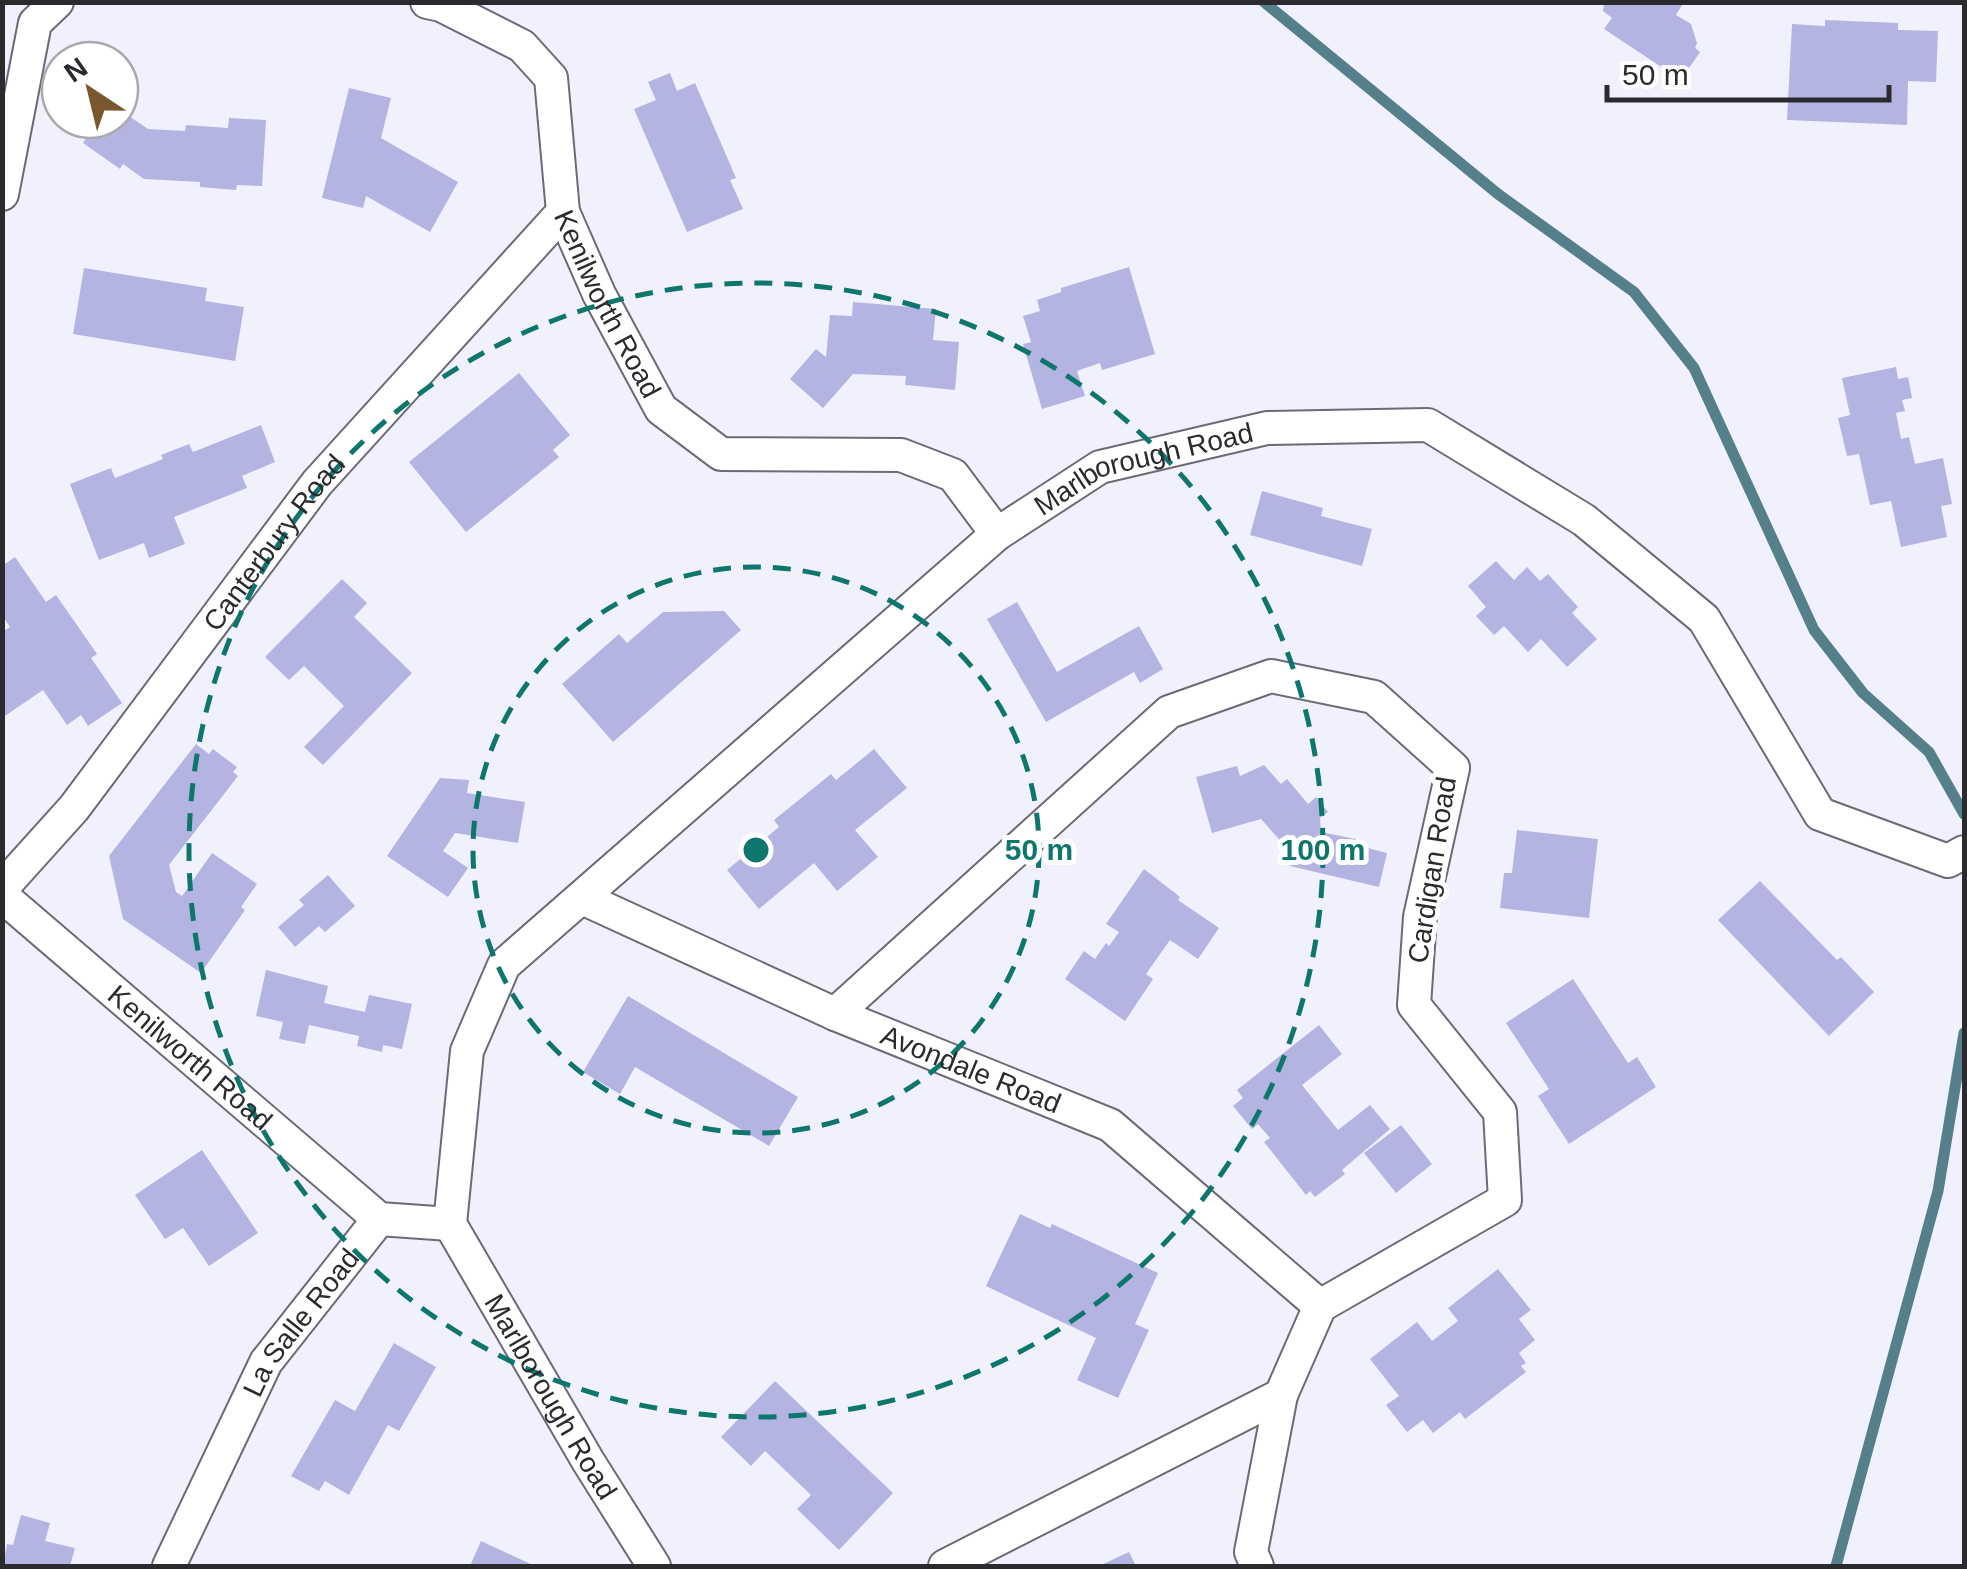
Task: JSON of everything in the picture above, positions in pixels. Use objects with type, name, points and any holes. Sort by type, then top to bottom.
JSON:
[{"type":"street","points":[[2,194],[35,23],[57,2]]},
{"type":"street","name":"Kenilworth Road","points":[[427,2],[522,46],[551,78],[563,212],[598,294],[660,409],[722,454],[901,455],[953,476],[997,534]]},
{"type":"street","name":"Canterbury Road","points":[[2,888],[74,808],[317,483],[563,212]]},
{"type":"street","name":"Marlborough Road","points":[[654,1566],[450,1224],[467,1052],[504,964],[997,534],[1100,467],[1268,428],[1428,426],[1584,520],[1704,619],[1820,814],[1948,861],[1964,852]]},
{"type":"street","name":"Cardigan Road","points":[[835,1014],[1169,712],[1272,676],[1374,698],[1452,768],[1420,917],[1414,1005],[1500,1112],[1505,1200],[1320,1306]]},
{"type":"street","name":"Kenilworth Road","points":[[2,896],[379,1220]]},
{"type":"street","name":"Avondale Road","points":[[582,898],[835,1014],[1110,1125],[1320,1306]]},
{"type":"street","points":[[379,1220],[450,1224]]},
{"type":"street","name":"La Salle Road","points":[[169,1566],[266,1362],[379,1220]]},
{"type":"street","points":[[1258,1566],[1251,1552],[1281,1396],[1320,1306]]},
{"type":"street","points":[[945,1566],[1281,1396]]},
{"type":"building","points":[[1604,2],[1682,5],[1676,15],[1691,24],[1695,48],[1700,52],[1681,80],[1604,29],[1612,18],[1603,11]]},
{"type":"building","points":[[1825,20],[1898,23],[1898,30],[1938,31],[1936,82],[1908,81],[1907,125],[1787,120],[1792,24],[1825,26]]},
{"type":"building","points":[[670,73],[677,91],[695,83],[736,178],[730,180],[743,209],[687,232],[634,109],[656,100],[648,82]]},
{"type":"building","points":[[349,88],[391,98],[381,138],[458,182],[430,232],[366,196],[363,208],[322,198]]},
{"type":"building","points":[[229,118],[266,120],[262,186],[237,185],[236,190],[200,187],[200,182],[144,179],[123,164],[120,169],[83,143],[140,140],[140,124],[148,129],[185,131],[186,125],[228,128]]},
{"type":"building","points":[[1129,267],[1155,354],[1102,370],[1100,363],[1077,371],[1085,396],[1042,409],[1023,344],[1031,342],[1023,316],[1040,311],[1037,300],[1061,292],[1061,288]]},
{"type":"building","points":[[84,268],[207,288],[205,301],[244,307],[235,361],[73,334]]},
{"type":"building","points":[[853,302],[936,309],[933,340],[959,342],[955,390],[905,385],[906,376],[853,374],[823,408],[790,379],[816,349],[826,357],[830,315],[852,316]]},
{"type":"building","points":[[1896,367],[1898,379],[1908,377],[1912,398],[1902,400],[1905,411],[1896,413],[1901,439],[1909,437],[1915,464],[1943,458],[1952,504],[1941,506],[1947,537],[1901,547],[1891,501],[1870,505],[1859,454],[1847,456],[1838,418],[1850,415],[1842,378]]},
{"type":"building","points":[[519,373],[570,435],[553,450],[559,457],[466,532],[409,462]]},
{"type":"building","points":[[261,425],[275,462],[242,476],[247,488],[174,517],[185,544],[149,558],[144,543],[99,560],[70,484],[111,468],[115,478],[189,444],[193,452]]},
{"type":"building","points":[[1262,491],[1323,508],[1321,516],[1372,529],[1362,566],[1250,535]]},
{"type":"building","points":[[15,557],[46,602],[56,595],[97,654],[91,658],[122,703],[88,726],[81,715],[67,725],[43,690],[2,718],[2,632],[10,627],[2,615],[2,566]]},
{"type":"building","points":[[1496,561],[1514,580],[1527,567],[1540,581],[1548,574],[1578,607],[1572,613],[1597,639],[1567,667],[1541,639],[1528,652],[1504,626],[1494,635],[1476,616],[1486,607],[1468,586]]},
{"type":"building","points":[[342,579],[367,603],[354,617],[412,673],[323,765],[304,747],[344,706],[304,666],[289,680],[265,657]]},
{"type":"building","points":[[1017,602],[1057,672],[1139,626],[1163,669],[1140,683],[1134,672],[1046,722],[987,619]]},
{"type":"building","points":[[724,611],[741,630],[613,742],[562,684],[619,634],[627,643],[663,612]]},
{"type":"building","points":[[196,744],[209,754],[213,749],[237,767],[233,772],[238,776],[169,865],[176,892],[182,896],[212,853],[257,884],[241,907],[245,910],[201,973],[123,919],[109,856]]},
{"type":"building","points":[[874,749],[907,788],[855,830],[878,857],[837,891],[814,863],[759,909],[727,870],[779,827],[774,820],[831,774],[836,780]]},
{"type":"building","points":[[1264,765],[1281,784],[1287,779],[1308,804],[1316,797],[1328,812],[1320,818],[1321,832],[1365,841],[1364,847],[1387,853],[1379,887],[1290,866],[1293,855],[1261,819],[1212,833],[1196,777],[1237,766],[1240,776]]},
{"type":"building","points":[[440,778],[469,780],[467,793],[525,802],[518,843],[455,833],[443,851],[468,868],[448,897],[387,856]]},
{"type":"building","points":[[1517,830],[1598,839],[1589,918],[1500,908],[1504,873],[1512,873]]},
{"type":"building","points":[[1144,869],[1180,897],[1178,900],[1219,928],[1198,959],[1170,940],[1146,974],[1153,979],[1125,1021],[1065,979],[1084,951],[1095,959],[1106,943],[1109,946],[1119,932],[1106,924]]},
{"type":"building","points":[[328,875],[355,906],[325,932],[319,926],[295,947],[278,927],[304,905],[299,900]]},
{"type":"building","points":[[1760,881],[1874,992],[1829,1036],[1718,920]]},
{"type":"building","points":[[266,970],[328,986],[324,1003],[365,1012],[369,995],[412,1004],[402,1049],[383,1045],[382,1052],[357,1046],[359,1036],[309,1025],[305,1044],[279,1039],[283,1022],[256,1016]]},
{"type":"building","points":[[1573,979],[1628,1063],[1637,1057],[1656,1087],[1569,1144],[1538,1096],[1549,1089],[1506,1023]]},
{"type":"building","points":[[628,996],[798,1097],[769,1146],[635,1067],[620,1094],[583,1072]]},
{"type":"building","points":[[1319,1025],[1342,1054],[1302,1085],[1338,1130],[1370,1105],[1390,1129],[1342,1170],[1345,1174],[1315,1197],[1310,1191],[1306,1195],[1264,1142],[1270,1138],[1258,1124],[1252,1129],[1233,1106],[1243,1098],[1237,1090]]},
{"type":"building","points":[[1401,1125],[1432,1164],[1396,1193],[1364,1153]]},
{"type":"building","points":[[202,1150],[258,1233],[209,1266],[183,1228],[165,1239],[135,1195]]},
{"type":"building","points":[[1020,1214],[1050,1228],[1052,1224],[1158,1273],[1135,1324],[1149,1330],[1118,1398],[1077,1380],[1096,1338],[986,1286]]},
{"type":"building","points":[[1498,1269],[1531,1310],[1519,1319],[1535,1340],[1519,1353],[1526,1363],[1521,1366],[1526,1372],[1465,1419],[1460,1412],[1433,1433],[1423,1420],[1407,1432],[1386,1405],[1399,1396],[1370,1359],[1417,1322],[1432,1341],[1458,1321],[1448,1308]]},
{"type":"building","points":[[394,1343],[436,1367],[399,1431],[388,1425],[349,1495],[325,1481],[319,1491],[291,1476],[335,1400],[355,1411]]},
{"type":"building","points":[[775,1381],[893,1493],[839,1550],[797,1509],[811,1495],[765,1451],[751,1466],[721,1437]]},
{"type":"building","points":[[21,1515],[50,1523],[45,1541],[75,1548],[70,1566],[3,1566],[7,1544],[13,1545]]},
{"type":"building","points":[[481,1541],[535,1566],[470,1566]]},
{"type":"building","points":[[1129,1552],[1136,1566],[1099,1566]]},
{"type":"waterway","points":[[1264,2],[1498,194],[1634,292],[1694,368],[1814,630],[1863,693],[1929,752],[1964,814]]},
{"type":"waterway","points":[[1836,1566],[1938,1191],[1964,1033]]}]
